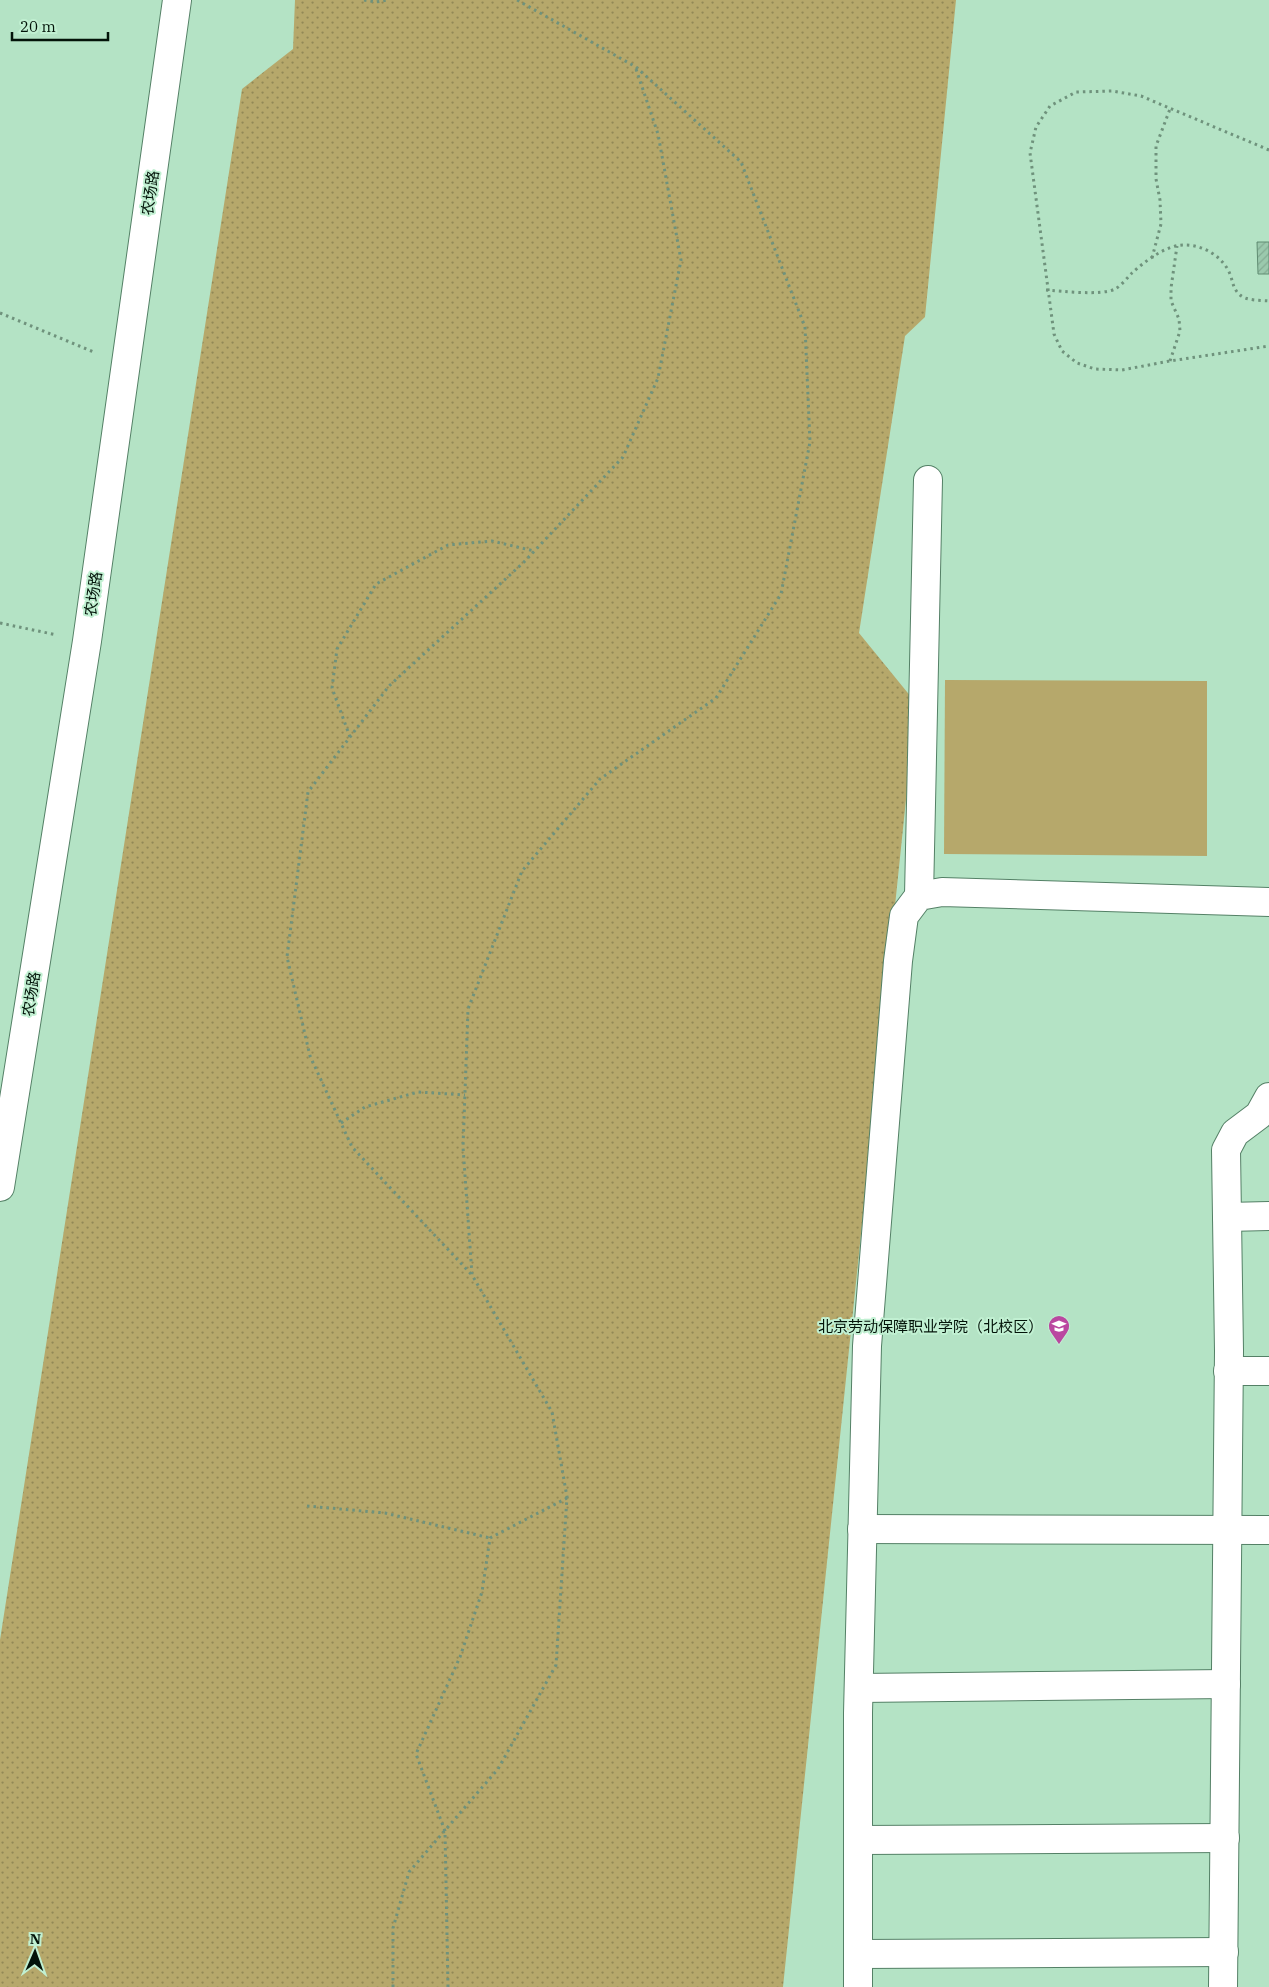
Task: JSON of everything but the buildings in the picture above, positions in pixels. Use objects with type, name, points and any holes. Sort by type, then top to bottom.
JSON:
[{"type":"street","name":"农场路","points":[[0,1187],[87,641],[178,0]]},
{"type":"street","points":[[858,1987],[859,1688],[867,1346],[898,961],[904,916],[919,896],[928,480]]},
{"type":"street","points":[[919,896],[942,892],[1269,902]]},
{"type":"street","points":[[1223,1987],[1228,1371],[1226,1150],[1235,1133],[1259,1115],[1269,1097]]},
{"type":"street","points":[[1227,1217],[1269,1216]]},
{"type":"street","points":[[1228,1371],[1269,1371]]},
{"type":"street","points":[[862,1529],[1269,1530]]},
{"type":"street","points":[[859,1688],[1226,1684]]},
{"type":"street","points":[[858,1840],[1225,1838]]},
{"type":"street","points":[[858,1954],[1224,1952]]},
{"type":"path","points":[[364,0],[376,2],[387,0]]},
{"type":"path","points":[[472,1275],[463,1147],[468,1009],[522,871],[600,779],[716,698],[781,594],[810,442],[805,327],[741,162],[636,67],[517,0]]},
{"type":"path","points":[[393,1987],[393,1928],[409,1872],[498,1768],[556,1665],[567,1497],[552,1412],[472,1275],[352,1147],[310,1056],[287,957],[308,792],[389,686],[534,551],[623,457],[658,378],[681,260],[658,134],[636,67]]},
{"type":"path","points":[[1269,150],[1140,96],[1112,91],[1076,92],[1050,106],[1036,127],[1030,153],[1046,290],[1054,334],[1062,351],[1077,364],[1095,369],[1122,370],[1269,346]]},
{"type":"path","points":[[1152,259],[1161,224],[1160,200],[1156,179],[1156,146],[1170,109]]},
{"type":"path","points":[[1046,290],[1086,293],[1114,289],[1140,266],[1183,244],[1198,246],[1219,257],[1229,273],[1234,288],[1241,296],[1255,300],[1269,300]]},
{"type":"path","points":[[1170,361],[1180,331],[1171,288],[1177,246]]},
{"type":"path","points":[[0,313],[125,366]]},
{"type":"path","points":[[350,738],[332,688],[337,649],[376,584],[448,545],[492,541],[534,551]]},
{"type":"path","points":[[0,623],[87,641]]},
{"type":"path","points":[[341,1123],[365,1107],[418,1092],[465,1095]]},
{"type":"path","points":[[307,1506],[385,1513],[490,1538],[567,1497]]},
{"type":"path","points":[[448,1987],[445,1831],[416,1754],[460,1656],[482,1592],[490,1538]]},
{"type":"shaded area","points":[[295,0],[956,0],[925,317],[905,336],[859,633],[916,703],[783,1987],[0,1987],[0,1640],[242,89],[293,49]]},
{"type":"shaded area","points":[[945,680],[1207,681],[1207,856],[944,854]]},
{"type":"place","name":"北京劳动保障职业学院（北校区）","points":[[1059,1345]]}]
